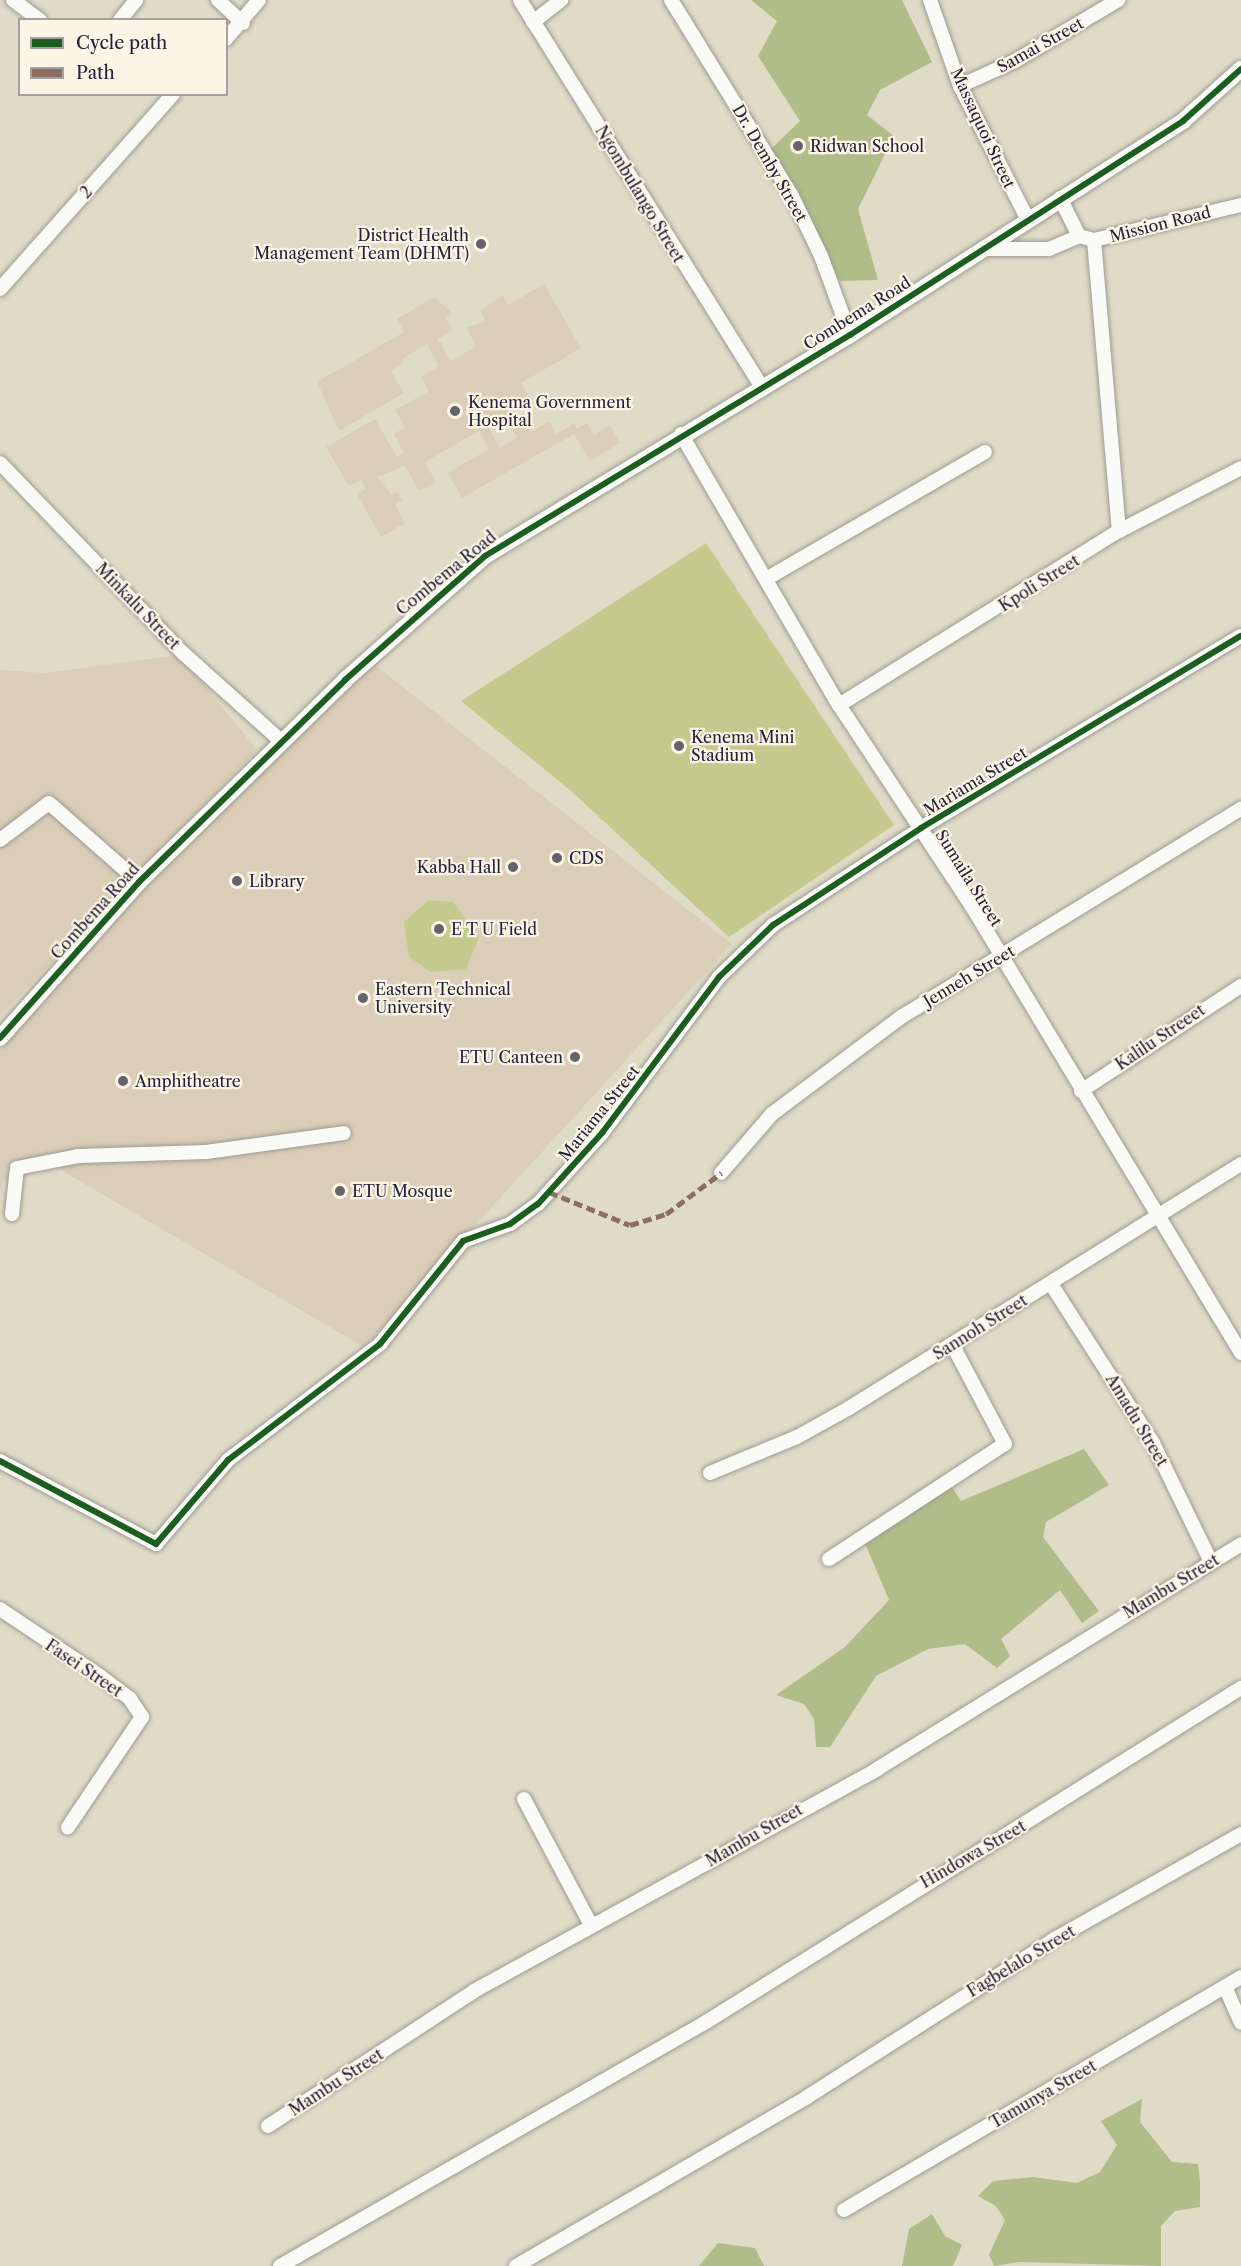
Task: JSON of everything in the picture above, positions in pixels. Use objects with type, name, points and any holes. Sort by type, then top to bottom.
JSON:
[{"type":"street","points":[[13,0],[37,18]]},
{"type":"street","points":[[122,18],[136,0]]},
{"type":"street","points":[[218,0],[243,23]]},
{"type":"street","points":[[228,37],[243,23],[259,0]]},
{"type":"street","name":"Ngombulango Street","points":[[520,0],[762,387]]},
{"type":"street","points":[[533,22],[561,0]]},
{"type":"street","name":"Dr. Demby Street","points":[[670,0],[792,196],[821,256],[850,335]]},
{"type":"street","name":"Massaquoi Street","points":[[930,0],[960,86],[1028,220]]},
{"type":"street","name":"Samai Street","points":[[960,86],[1015,61],[1118,0]]},
{"type":"street","points":[[984,249],[1049,249],[1079,236],[1060,198],[1183,121],[1241,69]]},
{"type":"street","name":"2","points":[[0,289],[171,96]]},
{"type":"street","name":"Combema Road","points":[[0,1038],[139,882],[282,742],[485,556],[681,434],[850,335],[1060,198]]},
{"type":"street","name":"Mission Road","points":[[1079,236],[1094,240],[1241,205]]},
{"type":"street","points":[[1094,240],[1119,531]]},
{"type":"street","name":"Sumaila Street","points":[[681,434],[839,705],[1002,956],[1081,1091],[1239,1347]]},
{"type":"street","points":[[766,579],[985,452]]},
{"type":"street","name":"Minkalu Street","points":[[0,463],[183,654],[282,742]]},
{"type":"street","name":"Kpoli Street","points":[[839,705],[1119,531],[1241,468]]},
{"type":"street","name":"Mariama Street","points":[[0,1461],[156,1544],[228,1460],[339,1380],[380,1344],[463,1241],[510,1224],[564,1178],[746,948],[806,901],[921,828],[1241,636]]},
{"type":"street","points":[[0,840],[48,803],[139,882]]},
{"type":"street","name":"Jenneh Street","points":[[721,1173],[772,1114],[826,1071],[1002,956],[1241,809]]},
{"type":"street","name":"Kalilu Streeet","points":[[1081,1091],[1241,986]]},
{"type":"street","points":[[12,1214],[17,1168],[78,1156],[206,1152],[344,1133]]},
{"type":"street","name":"Sannoh Street","points":[[711,1473],[797,1437],[1051,1284],[1241,1164]]},
{"type":"street","name":"Amadu Street","points":[[1051,1284],[1153,1443],[1211,1562]]},
{"type":"street","points":[[829,1559],[1005,1444],[952,1344]]},
{"type":"street","name":"Mambu Street","points":[[268,2126],[474,1991],[877,1769],[1241,1544]]},
{"type":"street","name":"Fasei Street","points":[[0,1609],[115,1687],[142,1717],[68,1827]]},
{"type":"street","name":"Hindowa Street","points":[[280,2266],[706,2022],[1241,1688]]},
{"type":"street","points":[[524,1799],[591,1925]]},
{"type":"street","name":"Fagbelalo Street","points":[[521,2265],[807,2097],[1002,1970],[1241,1834]]},
{"type":"street","name":"Tamunya Street","points":[[844,2210],[1241,1977]]},
{"type":"street","points":[[1225,1987],[1241,2023]]},
{"type":"shaded area","name":"Kenema Government Hospital","points":[[544,284],[581,348],[521,383],[529,398],[509,403],[514,412],[488,427],[500,448],[517,438],[510,425],[523,418],[531,432],[549,421],[556,434],[574,424],[577,429],[587,423],[594,435],[610,425],[620,443],[590,461],[574,434],[462,498],[448,473],[489,449],[479,431],[425,462],[436,482],[419,491],[405,466],[377,477],[392,495],[398,492],[402,500],[395,505],[405,523],[381,537],[357,494],[366,489],[361,480],[349,486],[326,447],[375,419],[397,457],[404,453],[394,434],[405,427],[395,410],[429,391],[421,377],[439,366],[427,344],[402,359],[404,363],[391,371],[404,393],[339,431],[317,382],[404,332],[397,319],[434,297],[453,314],[446,319],[453,330],[438,339],[451,361],[476,346],[466,327],[486,322],[480,310],[503,296],[508,305]]},
{"type":"shaded area","points":[[180,655],[257,750],[0,1016],[0,670],[45,673]]},
{"type":"shaded area","name":"Eastern Technical University","points":[[366,658],[732,944],[364,1347],[54,1166],[3,1180],[0,1194],[0,1051],[127,892]]},
{"type":"green space","points":[[751,0],[902,0],[932,62],[880,90],[867,115],[894,136],[858,209],[878,280],[840,281],[770,150],[800,121],[758,56],[777,21]]},
{"type":"green space","name":"Kenema Mini Stadium","points":[[706,543],[894,825],[729,937],[571,791],[461,701]]},
{"type":"green space","name":"E T U Field","points":[[429,900],[453,902],[479,937],[466,969],[431,972],[409,957],[404,922]]},
{"type":"green space","points":[[1084,1449],[1109,1485],[1046,1522],[1043,1537],[1099,1611],[1082,1623],[1060,1590],[1001,1639],[1010,1656],[997,1668],[965,1644],[928,1649],[876,1676],[830,1747],[816,1747],[814,1719],[804,1704],[776,1695],[845,1647],[889,1600],[865,1543],[951,1486],[961,1501]]},
{"type":"green space","points":[[1142,2099],[1140,2122],[1172,2162],[1198,2164],[1200,2181],[1200,2207],[1175,2211],[1161,2226],[1161,2266],[1020,2262],[994,2266],[989,2255],[1005,2220],[996,2206],[978,2196],[993,2181],[1033,2177],[1077,2183],[1100,2172],[1117,2145],[1101,2121]]},
{"type":"green space","points":[[932,2214],[945,2236],[962,2245],[953,2266],[902,2266],[909,2229]]},
{"type":"green space","points":[[718,2243],[755,2248],[764,2266],[699,2266]]},
{"type":"marked path","points":[[549,1192],[630,1225],[666,1214],[721,1173]]},
{"type":"cycle path","points":[[0,1038],[139,882],[345,680],[485,556],[850,335],[1183,121],[1241,69]]},
{"type":"cycle path","points":[[0,1461],[156,1544],[228,1460],[380,1344],[463,1241],[510,1224],[538,1204],[602,1133],[719,977],[773,925],[921,828],[1241,636]]},
{"type":"place","name":"Ridwan School","points":[[798,146]]},
{"type":"place","name":"District Health Management Team (DHMT)","points":[[481,244]]},
{"type":"place","name":"Kenema Government Hospital","points":[[455,411]]},
{"type":"place","name":"Kenema Mini Stadium","points":[[679,746]]},
{"type":"place","name":"CDS","points":[[557,858]]},
{"type":"place","name":"Kabba Hall","points":[[513,867]]},
{"type":"place","name":"Library","points":[[237,881]]},
{"type":"place","name":"E T U Field","points":[[439,929]]},
{"type":"place","name":"Eastern Technical University","points":[[363,998]]},
{"type":"place","name":"ETU Canteen","points":[[575,1057]]},
{"type":"place","name":"Amphitheatre","points":[[123,1081]]},
{"type":"place","name":"ETU Mosque","points":[[340,1191]]}]
